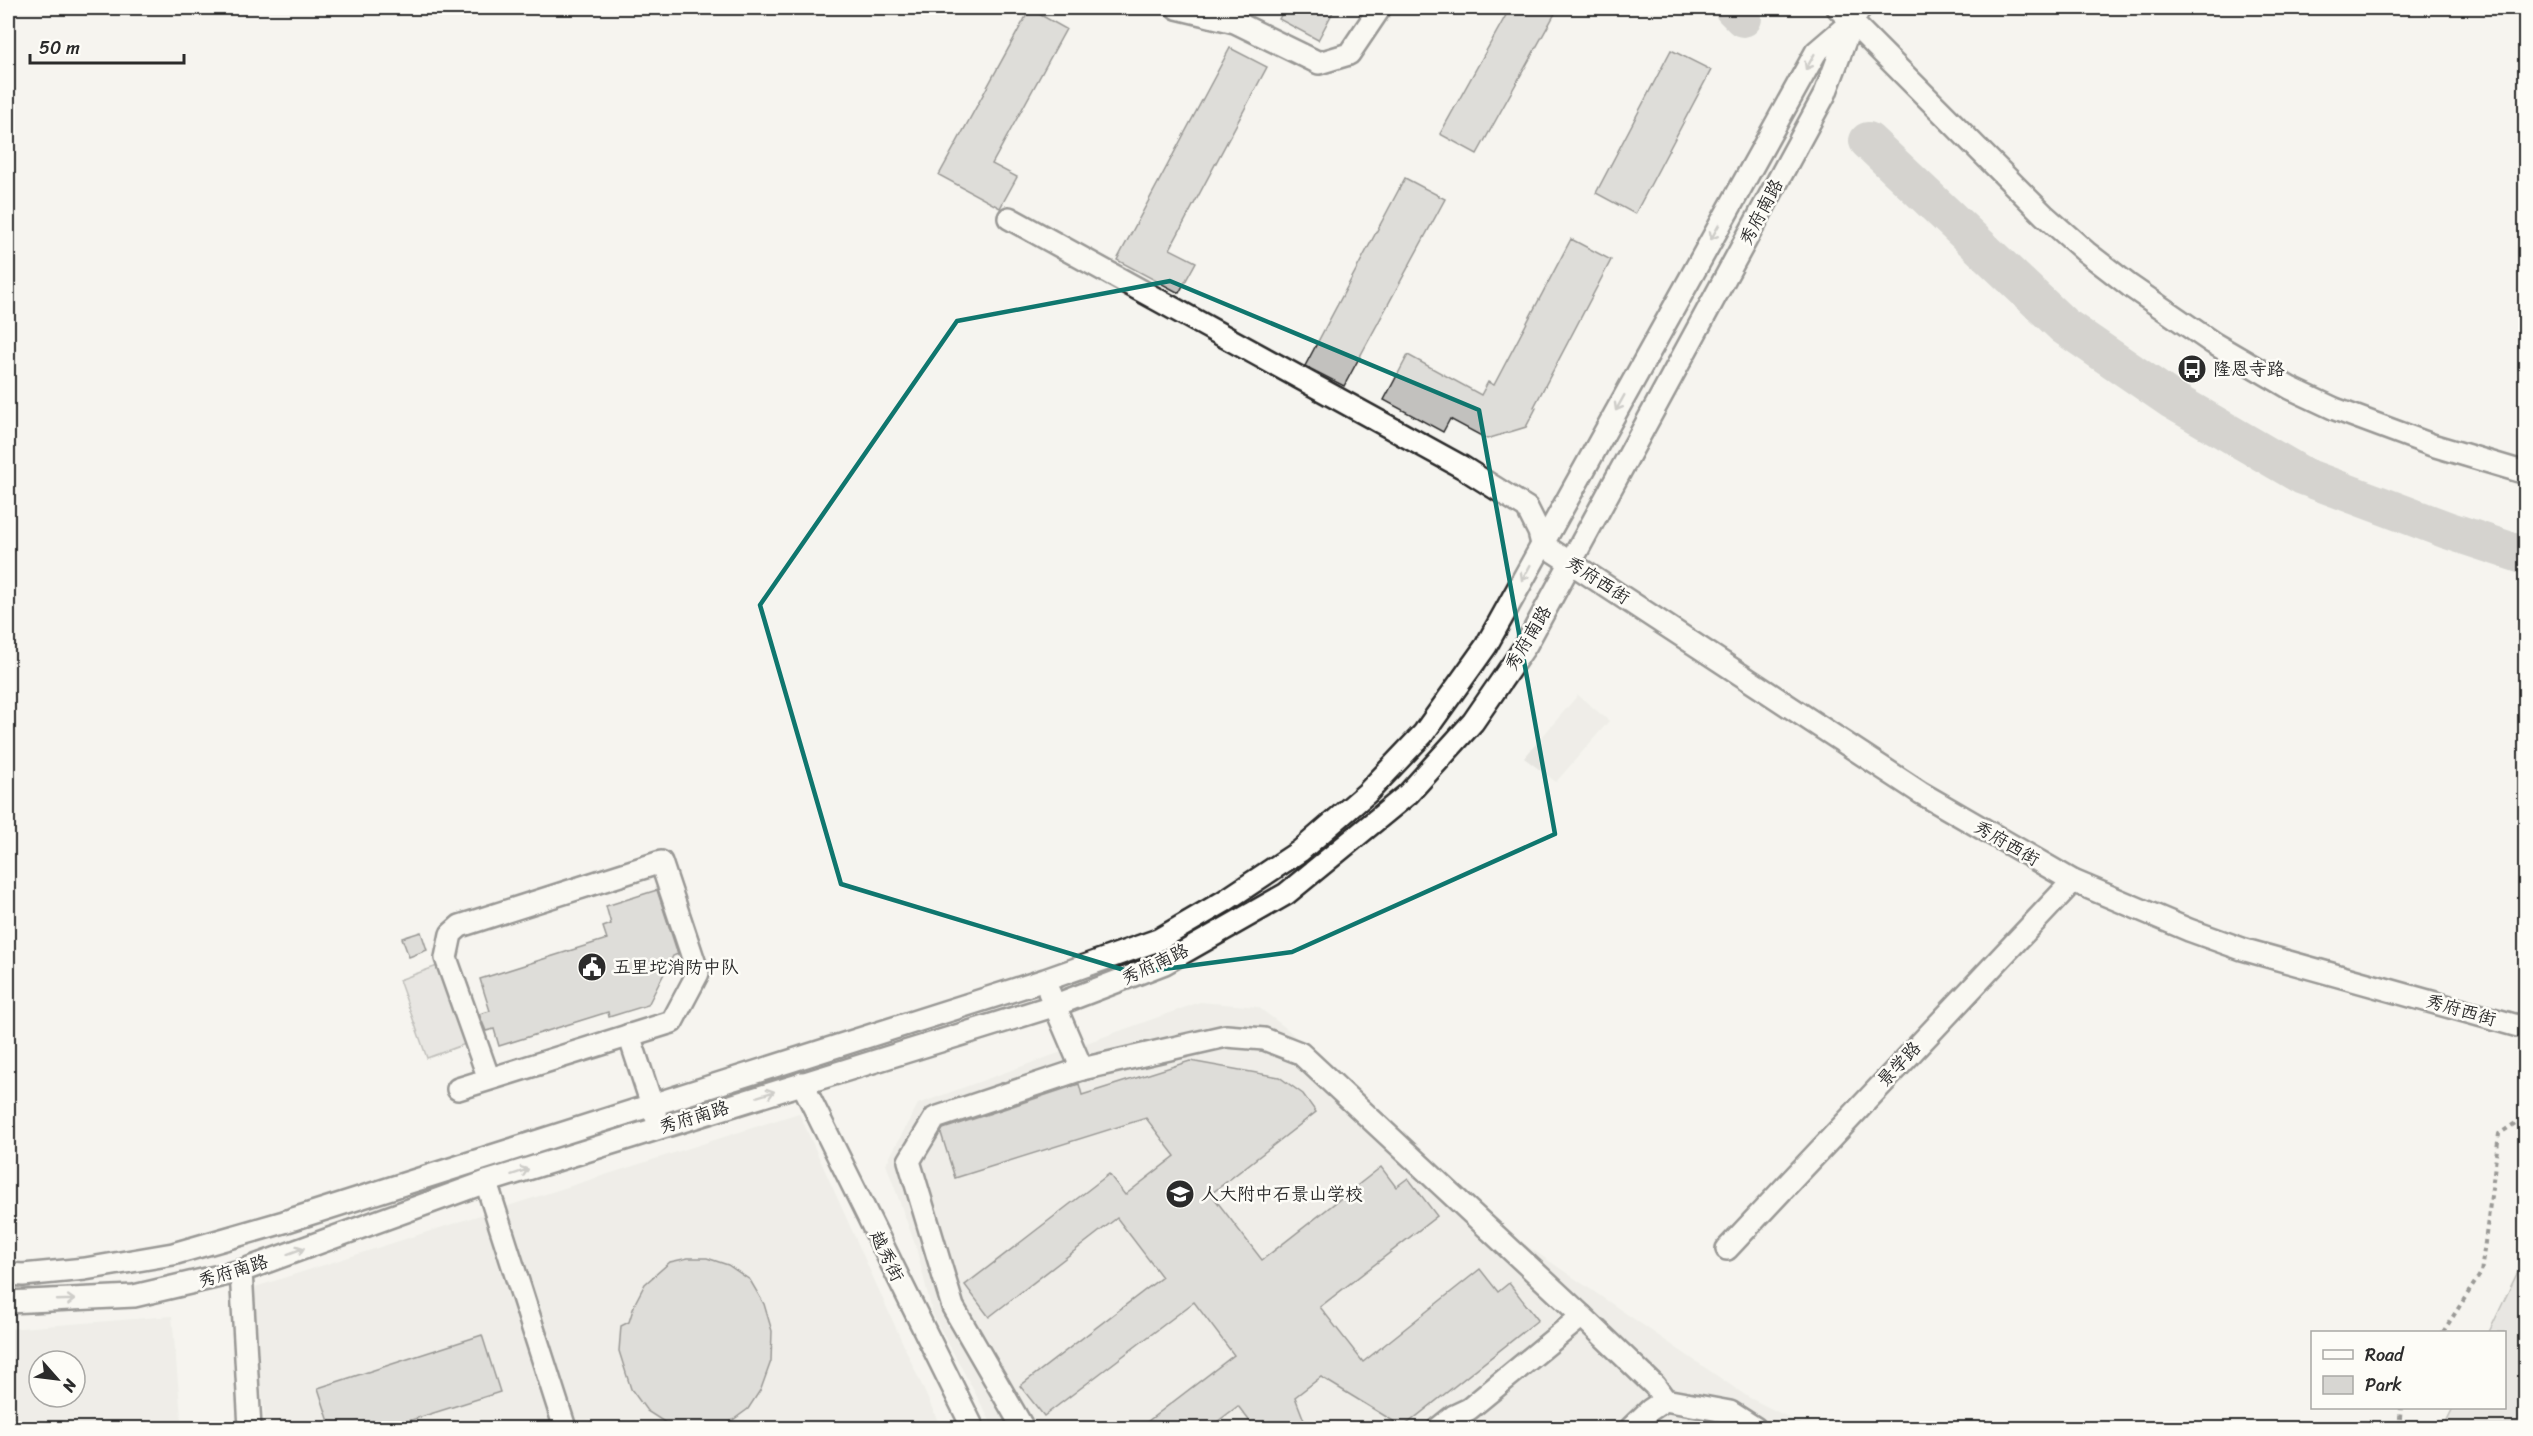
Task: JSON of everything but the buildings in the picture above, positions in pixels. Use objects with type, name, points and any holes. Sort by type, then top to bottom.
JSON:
[{"type":"street","points":[[1177,8],[1234,22],[1319,63],[1349,54],[1380,8]]},
{"type":"street","points":[[1850,12],[2044,215],[2086,252],[2213,343],[2282,384],[2335,409],[2432,445],[2526,473]]},
{"type":"street","name":"秀府南路","points":[[8,1274],[23,1275],[85,1269],[173,1254],[284,1222],[1045,980],[1158,940],[1223,902],[1300,851],[1366,793],[1423,734],[1486,646],[1816,52],[1850,12]]},
{"type":"street","name":"秀府南路","points":[[8,1302],[135,1296],[241,1271],[486,1182],[1053,1006],[1165,963],[1286,894],[1408,794],[1473,723],[1526,645],[1825,94],[1850,12]]},
{"type":"street","points":[[1009,219],[1462,467],[1527,508],[1539,532],[1542,544]]},
{"type":"street","name":"秀府西街","points":[[1542,544],[1921,793],[2073,881],[2188,930],[2242,949],[2526,1026]]},
{"type":"street","points":[[458,1089],[672,1022],[698,973],[661,862],[460,926],[451,934],[447,958],[489,1079]]},
{"type":"street","name":"景学路","points":[[1727,1249],[2073,881]]},
{"type":"street","points":[[1045,980],[1053,1006],[1082,1070]]},
{"type":"street","points":[[629,1035],[659,1128]]},
{"type":"street","points":[[1023,1428],[953,1307],[909,1161],[935,1118],[1082,1070],[1226,1036],[1264,1039],[1300,1053],[1582,1316],[1655,1386],[1665,1401]]},
{"type":"street","name":"越秀街","points":[[802,1083],[973,1428]]},
{"type":"street","points":[[486,1182],[565,1428]]},
{"type":"street","points":[[241,1271],[249,1428]]},
{"type":"street","points":[[1438,1428],[1454,1416],[1469,1409],[1582,1316]]},
{"type":"street","points":[[1631,1428],[1650,1410],[1665,1401],[1730,1412],[1755,1428]]},
{"type":"path","points":[[2444,1331],[2481,1272],[2499,1134],[2526,1116]]},
{"type":"path","points":[[2399,1428],[2401,1409]]},
{"type":"highlighted area","points":[[1170,281],[1479,410],[1555,834],[1292,952],[1134,973],[841,884],[760,605],[957,321]]},
{"type":"shaded area","points":[[1578,695],[1609,721],[1556,782],[1524,758]]},
{"type":"shaded area","name":"人大附中石景山学校","points":[[1200,1002],[1258,1007],[1286,1028],[1495,1224],[1748,1397],[1810,1428],[994,1428],[933,1315],[916,1247],[886,1164],[918,1104]]},
{"type":"shaded area","points":[[799,1113],[941,1428],[266,1428],[249,1289]]},
{"type":"shaded area","points":[[172,1316],[182,1428],[8,1428],[8,1329]]},
{"type":"green space","points":[[440,965],[468,1043],[427,1058],[399,980]]},
{"type":"green space","points":[[2525,1257],[2526,1420],[2522,1428],[2443,1428],[2452,1409],[2506,1409],[2506,1331],[2489,1331]]},
{"type":"waterway","points":[[1733,8],[1743,18]]},
{"type":"waterway","points":[[1868,141],[2064,326],[2172,400],[2303,476],[2447,530],[2526,556]]},
{"type":"place","name":"隆恩寺路","points":[[2192,369]]},
{"type":"place","name":"五里坨消防中队","points":[[592,967]]},
{"type":"place","name":"人大附中石景山学校","points":[[1180,1194]]}]
